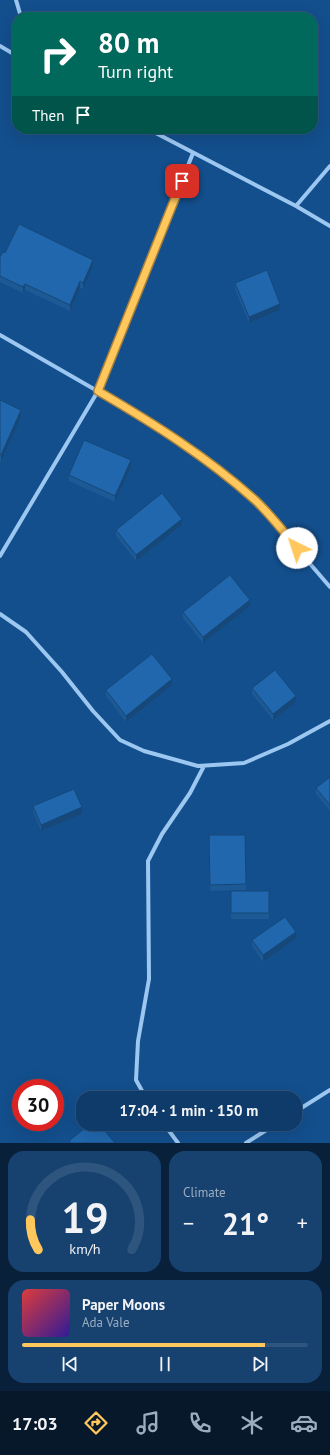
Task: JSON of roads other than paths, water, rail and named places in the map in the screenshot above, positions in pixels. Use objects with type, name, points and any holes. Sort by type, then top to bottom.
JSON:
[{"type":"street","points":[[16,0],[20,12]]},
{"type":"street","points":[[0,46],[12,53]]},
{"type":"street","points":[[157,134],[296,206],[330,226]]},
{"type":"street","points":[[0,556],[98,391],[193,153]]},
{"type":"street","points":[[296,206],[330,166]]},
{"type":"street","points":[[0,335],[146,419],[214,466],[250,496],[288,537],[330,587]]},
{"type":"street","points":[[0,614],[26,632],[62,672],[93,711],[120,740],[144,751],[198,766],[244,763],[288,744],[330,721]]},
{"type":"street","points":[[142,1091],[136,1080],[138,1041],[149,979],[148,861],[162,834],[190,793],[204,766]]},
{"type":"street","points":[[302,1108],[330,1090]]},
{"type":"street","points":[[169,1131],[178,1143]]},
{"type":"street","points":[[246,1143],[265,1131]]}]
